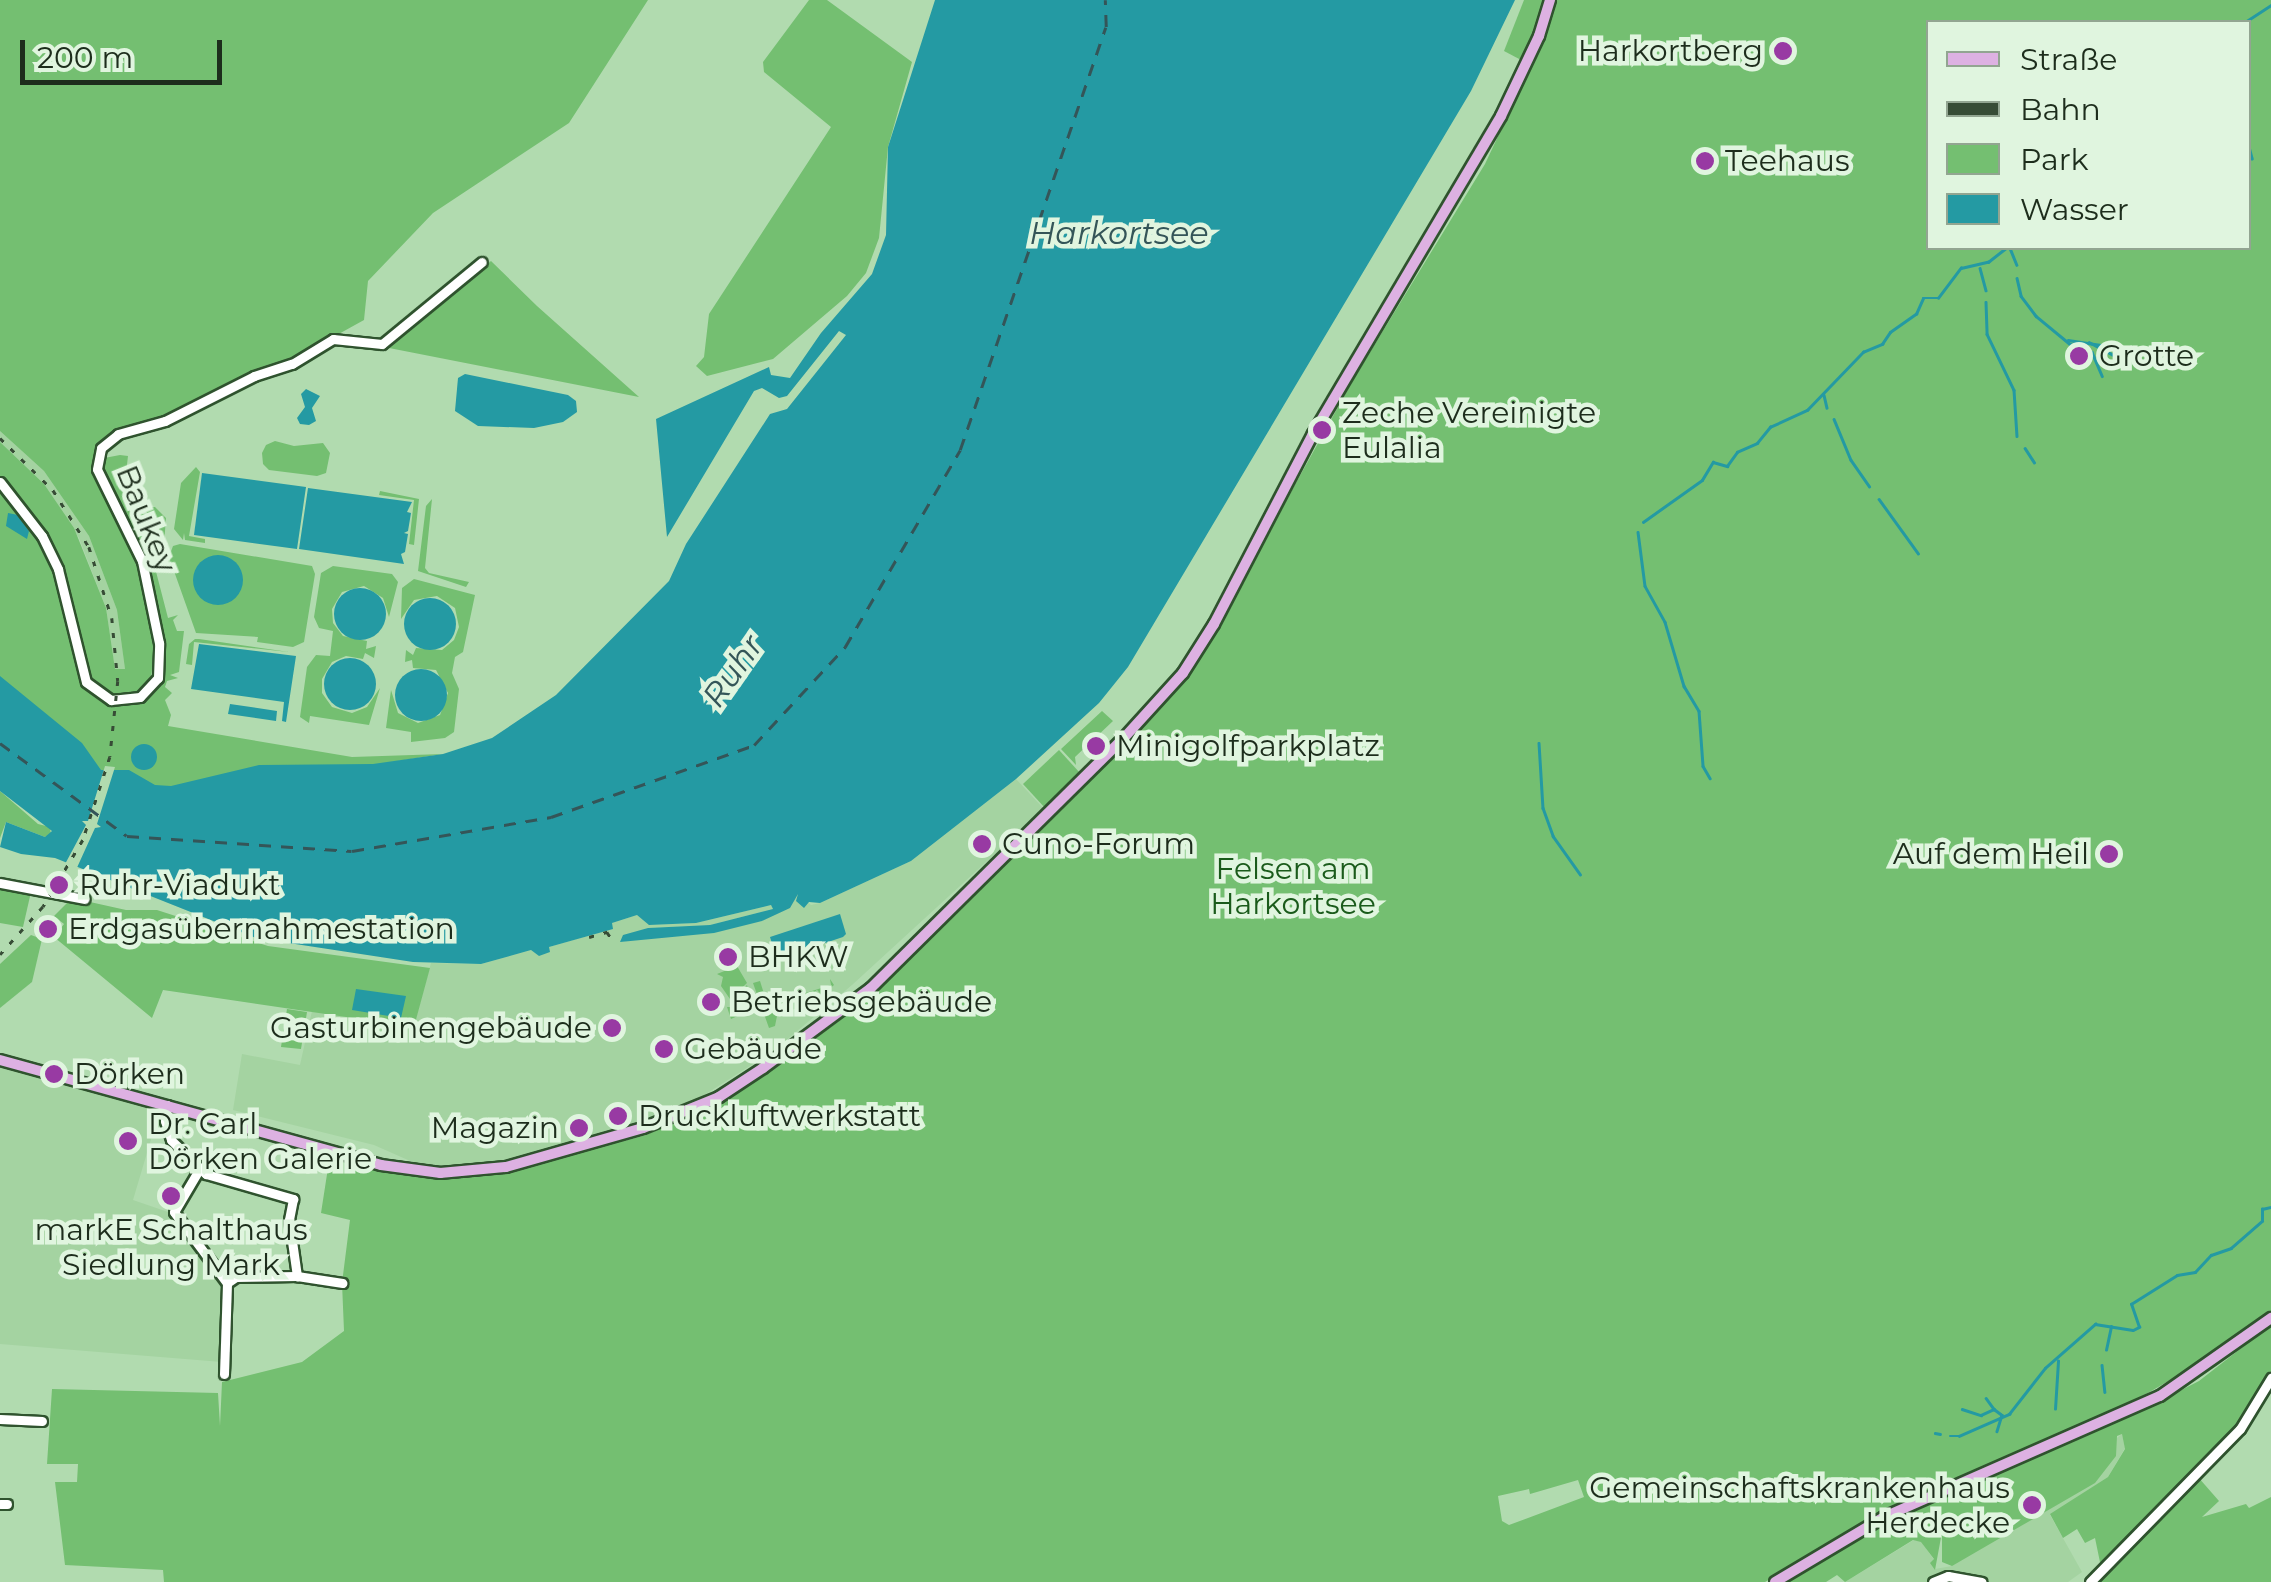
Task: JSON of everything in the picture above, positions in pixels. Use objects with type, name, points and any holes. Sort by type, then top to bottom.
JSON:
[{"type":"main road","points":[[0,1060],[416,1171],[462,1172],[506,1167],[643,1128],[702,1106],[736,1086],[872,988],[1115,748],[1194,658],[1312,434],[1508,104],[1539,36],[1550,0]]},
{"type":"main road","points":[[1775,1582],[1884,1517],[2160,1396],[2271,1318]]},
{"type":"street","name":"Baukey","points":[[0,482],[42,536],[58,569],[86,682],[112,700],[140,696],[158,678],[159,643],[142,562],[97,469],[100,448],[118,434],[165,421],[254,376],[292,364],[333,339],[382,344],[482,262]]},
{"type":"street","points":[[0,883],[84,899]]},
{"type":"street","points":[[167,1104],[165,1121],[172,1140],[214,1180],[293,1199],[289,1220],[297,1276]]},
{"type":"street","points":[[200,1168],[174,1212],[227,1282],[224,1374]]},
{"type":"street","points":[[227,1282],[236,1277],[297,1276],[342,1283]]},
{"type":"street","points":[[2090,1582],[2240,1429],[2271,1378]]},
{"type":"street","points":[[0,1419],[42,1421]]},
{"type":"street","points":[[1936,1580],[1981,1582]]},
{"type":"shaded area","points":[[0,431],[44,471],[89,536],[117,610],[125,669],[115,670],[106,608],[79,538],[44,484],[0,442]]},
{"type":"shaded area","points":[[1016,779],[1044,809],[852,985],[772,1052],[698,1099],[597,1137],[505,1163],[465,1168],[426,1168],[374,1145],[233,1110],[242,1054],[300,1065],[312,1011],[414,1026],[431,963],[481,964],[531,950],[539,956],[549,947],[612,929],[612,923],[637,915],[650,925],[696,923],[771,905],[773,909],[710,925],[648,928],[620,942],[762,921],[798,893],[811,905],[820,903],[911,861]]},
{"type":"shaded area","points":[[0,1067],[160,1109],[133,1200],[168,1212],[227,1283],[222,1362],[0,1344]]},
{"type":"shaded area","name":"Gemeinschaftskrankenhaus Herdecke","points":[[2122,1434],[2125,1448],[2108,1477],[2050,1515],[2082,1572],[2068,1582],[1845,1582],[1914,1540],[1921,1541],[1934,1560],[1935,1569],[1952,1566]]},
{"type":"green space","points":[[0,0],[648,0],[569,123],[433,213],[368,281],[364,320],[279,367],[262,368],[164,420],[118,433],[94,461],[140,563],[155,638],[151,680],[141,691],[113,695],[112,706],[146,700],[164,676],[164,653],[149,569],[153,560],[168,618],[178,615],[173,620],[177,631],[184,631],[179,672],[170,675],[178,678],[167,681],[165,687],[172,693],[165,700],[171,715],[168,726],[352,757],[443,754],[135,802],[0,698],[0,442],[44,484],[74,528],[106,608],[115,669],[125,669],[117,610],[89,536],[44,471],[0,431]]},
{"type":"green space","points":[[809,0],[827,0],[912,62],[888,147],[879,238],[866,273],[847,296],[773,359],[707,376],[696,366],[704,357],[709,314],[831,127],[764,72],[763,62]]},
{"type":"green space","points":[[1524,0],[1545,0],[1523,61],[1504,51]]},
{"type":"green space","name":"Felsen am Harkortsee","points":[[1554,0],[2271,0],[2271,1312],[2225,1348],[2117,1411],[1882,1513],[1765,1582],[164,1582],[163,1570],[65,1565],[55,1482],[77,1482],[78,1464],[47,1464],[52,1389],[218,1393],[220,1426],[222,1382],[302,1362],[344,1331],[342,1283],[350,1220],[321,1213],[330,1155],[408,1175],[450,1179],[507,1172],[646,1135],[737,1093],[838,1022],[1150,720],[1193,669],[1353,380],[1485,164],[1540,47]],"holes":[[[1578,1480],[1584,1497],[1509,1525],[1502,1521],[1498,1496],[1529,1489],[1530,1494]]]},
{"type":"green space","points":[[491,261],[537,306],[639,397],[384,347]]},
{"type":"green space","points":[[275,441],[294,446],[323,443],[330,453],[326,473],[317,476],[269,470],[263,464],[262,453],[266,445]]},
{"type":"green space","points":[[128,456],[123,499],[133,512],[148,515],[144,507],[155,507],[166,518],[164,544],[158,552],[144,556],[102,477],[99,459]]},
{"type":"green space","points":[[196,467],[200,472],[189,536],[205,539],[205,543],[185,540],[184,533],[183,540],[174,529],[181,483]]},
{"type":"green space","points":[[380,491],[419,499],[414,545],[409,544],[414,500],[379,495]]},
{"type":"green space","points":[[432,499],[425,568],[429,573],[469,582],[466,587],[418,571],[426,506]]},
{"type":"green space","points":[[173,546],[312,566],[315,574],[304,642],[293,647],[257,642],[258,637],[196,633],[169,557]]},
{"type":"green space","points":[[333,566],[392,574],[398,582],[389,617],[383,598],[364,586],[342,592],[332,609],[333,623],[343,636],[367,641],[366,649],[376,646],[374,658],[365,653],[363,659],[346,656],[332,662],[322,679],[322,693],[332,707],[352,713],[367,707],[380,688],[369,725],[310,716],[309,723],[300,717],[307,667],[316,655],[330,656],[333,631],[319,628],[314,617],[321,573]]},
{"type":"green space","points":[[414,579],[475,595],[463,652],[455,657],[452,673],[459,689],[454,732],[445,738],[411,742],[411,732],[386,728],[391,690],[398,713],[418,723],[440,715],[448,693],[436,670],[413,668],[412,660],[405,662],[406,650],[413,655],[416,648],[442,650],[454,640],[459,627],[455,608],[437,596],[414,600],[401,619],[402,588]]},
{"type":"green space","points":[[195,639],[289,652],[194,642],[192,665],[186,664],[189,644]]},
{"type":"green space","points":[[1102,711],[1113,721],[1075,757],[1076,765],[1061,749]]},
{"type":"green space","points":[[1059,750],[1080,773],[1045,808],[1023,784]]},
{"type":"green space","points":[[0,791],[38,824],[50,827],[51,835],[45,837],[6,822],[0,838]]},
{"type":"green space","points":[[0,886],[31,892],[23,927],[0,923]]},
{"type":"green space","points":[[72,898],[126,910],[157,910],[268,946],[430,968],[414,1027],[163,990],[152,1018],[54,937],[64,924],[54,916]]},
{"type":"green space","points":[[31,935],[42,939],[32,982],[0,1008],[0,964]]},
{"type":"green space","points":[[737,966],[747,983],[730,999],[721,986],[723,977],[717,974]]},
{"type":"green space","points":[[830,979],[834,985],[822,995],[817,990],[810,995],[814,1001],[777,1016],[775,1026],[769,1028],[753,983],[760,981],[766,1000],[777,1002],[831,985]]},
{"type":"green space","points":[[747,985],[753,1009],[731,1019],[727,1007],[732,1007],[730,1002]]},
{"type":"green space","points":[[287,1009],[307,1012],[301,1049],[281,1047]]},
{"type":"green space","points":[[2271,1325],[2271,1374],[2238,1429],[2101,1567],[2095,1538],[2085,1543],[2077,1529],[2063,1538],[2050,1514],[2108,1477],[2125,1449],[2122,1434],[2117,1436],[2116,1456],[2095,1483],[1952,1566],[1942,1562],[1942,1532],[1935,1570],[1930,1563],[1934,1559],[1921,1542],[1913,1540],[1845,1582],[1837,1575],[1826,1582],[1786,1582],[1887,1521],[2199,1381]]},
{"type":"green space","points":[[2198,1477],[2219,1501],[2202,1517],[2246,1504],[2249,1508],[2271,1497],[2271,1582],[2092,1582]]},
{"type":"water","name":"Harkortsee","points":[[935,0],[1515,0],[1471,91],[1128,667],[1099,703],[1016,779],[911,861],[820,903],[809,902],[804,908],[796,901],[798,894],[790,908],[762,921],[714,933],[620,942],[623,935],[648,928],[710,925],[773,909],[771,905],[696,923],[649,925],[637,915],[612,923],[613,929],[549,947],[550,952],[539,956],[531,950],[481,964],[413,962],[256,938],[55,858],[0,847],[6,822],[45,837],[52,831],[0,791],[0,676],[82,743],[101,770],[129,770],[155,785],[171,786],[259,765],[373,764],[443,754],[492,738],[556,695],[669,581],[686,544],[770,414],[787,409],[846,335],[839,331],[787,396],[779,398],[762,388],[754,391],[667,537],[656,419],[769,367],[771,375],[790,378],[821,333],[872,274],[886,235],[888,147]]},
{"type":"water","points":[[465,374],[568,395],[576,401],[577,412],[563,422],[534,428],[478,426],[455,411],[458,378]]},
{"type":"water","points":[[306,389],[320,396],[312,408],[316,421],[309,425],[300,424],[297,418],[305,407],[301,394]]},
{"type":"water","points":[[202,473],[306,487],[297,549],[194,535]]},
{"type":"water","points":[[308,488],[412,502],[407,512],[411,513],[408,531],[404,533],[408,534],[405,552],[401,554],[404,564],[299,549]]},
{"type":"water","points":[[8,513],[18,515],[29,531],[27,539],[6,526]]},
{"type":"water","points":[[218,555],[236,562],[243,580],[236,598],[218,605],[200,598],[193,580],[200,562]]},
{"type":"water","points":[[360,588],[379,595],[386,614],[379,633],[360,640],[341,633],[334,614],[341,595]]},
{"type":"water","points":[[430,598],[448,606],[456,624],[448,642],[430,650],[412,642],[404,624],[412,606]]},
{"type":"water","points":[[199,644],[296,656],[286,722],[282,721],[284,702],[191,689]]},
{"type":"water","points":[[350,658],[368,666],[376,684],[368,702],[350,710],[332,702],[324,684],[332,666]]},
{"type":"water","points":[[421,669],[440,676],[447,695],[440,714],[421,721],[402,714],[395,695],[402,676]]},
{"type":"water","points":[[230,704],[277,711],[276,721],[228,714]]},
{"type":"water","points":[[144,744],[153,748],[157,757],[153,766],[144,770],[135,766],[131,757],[135,748]]},
{"type":"water","points":[[840,914],[846,934],[843,937],[777,959],[770,937]]},
{"type":"water","points":[[356,989],[406,996],[401,1018],[352,1010]]},
{"type":"pier","points":[[105,766],[115,767],[97,824],[101,827],[95,828],[75,872],[64,866],[86,825],[82,821],[88,821]]},
{"type":"waterway","points":[[2248,20],[2271,5]]},
{"type":"waterway","points":[[1643,522],[1702,480],[1713,462],[1727,466],[1737,452],[1757,443],[1770,427],[1807,410],[1863,352],[1882,344],[1890,332],[1916,314],[1923,298],[1938,298],[1961,268],[1988,262],[2003,250]]},
{"type":"waterway","points":[[2011,250],[2017,265]]},
{"type":"waterway","points":[[1980,268],[1986,290]]},
{"type":"waterway","points":[[2017,278],[2021,296],[2036,316],[2070,344],[2092,352],[2102,376]]},
{"type":"waterway","points":[[1986,302],[1987,334],[2014,390],[2017,436]]},
{"type":"waterway","points":[[2068,340],[2115,347]]},
{"type":"waterway","points":[[2089,342],[2113,355]]},
{"type":"waterway","points":[[1824,395],[1827,408]]},
{"type":"waterway","points":[[1834,419],[1851,460],[1869,486]]},
{"type":"waterway","points":[[2025,448],[2034,462]]},
{"type":"waterway","points":[[1879,499],[1918,553]]},
{"type":"waterway","points":[[1638,532],[1645,586],[1665,622],[1684,686],[1699,711],[1703,766],[1710,778]]},
{"type":"waterway","points":[[1539,743],[1543,808],[1553,836],[1580,874]]},
{"type":"waterway","points":[[1950,1436],[1959,1436],[2009,1414],[2045,1368],[2095,1324],[2133,1330],[2139,1327],[2131,1304],[2177,1275],[2195,1272],[2211,1255],[2231,1248],[2262,1221],[2262,1209],[2271,1207]]},
{"type":"waterway","points":[[2106,1350],[2111,1327]]},
{"type":"waterway","points":[[2055,1409],[2058,1361]]},
{"type":"waterway","points":[[2102,1365],[2105,1392]]},
{"type":"waterway","points":[[1986,1398],[1994,1409]]},
{"type":"waterway","points":[[1962,1409],[1981,1415],[1994,1409],[2002,1415],[1997,1431]]},
{"type":"waterway","points":[[1935,1433],[1940,1434]]},
{"type":"ferry route","points":[[0,743],[127,836],[352,851],[551,817],[754,745],[845,647],[960,450],[1106,27],[1105,0]]},
{"type":"railway","points":[[0,438],[53,490],[89,547],[112,618],[118,681],[110,757],[83,840],[43,907],[0,955]]},
{"type":"railway","points":[[589,937],[607,932],[613,941]]},
{"type":"place","name":"Harkortberg","points":[[1783,51]]},
{"type":"place","name":"Teehaus","points":[[1705,161]]},
{"type":"place","name":"Grotte","points":[[2079,356]]},
{"type":"place","name":"Zeche Vereinigte Eulalia","points":[[1322,430]]},
{"type":"place","name":"Minigolfparkplatz","points":[[1096,746]]},
{"type":"place","name":"Cuno-Forum","points":[[982,844]]},
{"type":"place","name":"Auf dem Heil","points":[[2109,854]]},
{"type":"place","name":"Ruhr-Viadukt","points":[[59,885]]},
{"type":"place","name":"Erdgasübernahmestation","points":[[48,929]]},
{"type":"place","name":"BHKW","points":[[728,957]]},
{"type":"place","name":"Betriebsgebäude","points":[[711,1002]]},
{"type":"place","name":"Gasturbinengebäude","points":[[612,1028]]},
{"type":"place","name":"Gebäude","points":[[664,1049]]},
{"type":"place","name":"Dörken","points":[[54,1074]]},
{"type":"place","name":"Druckluftwerkstatt","points":[[618,1116]]},
{"type":"place","name":"Magazin","points":[[579,1128]]},
{"type":"place","name":"Dr. Carl Dörken Galerie","points":[[128,1141]]},
{"type":"place","name":"markE Schalthaus Siedlung Mark","points":[[171,1196]]},
{"type":"place","name":"Gemeinschaftskrankenhaus Herdecke","points":[[2032,1505]]},
{"type":"water label","name":"Ruhr","points":[[733,671]]}]
